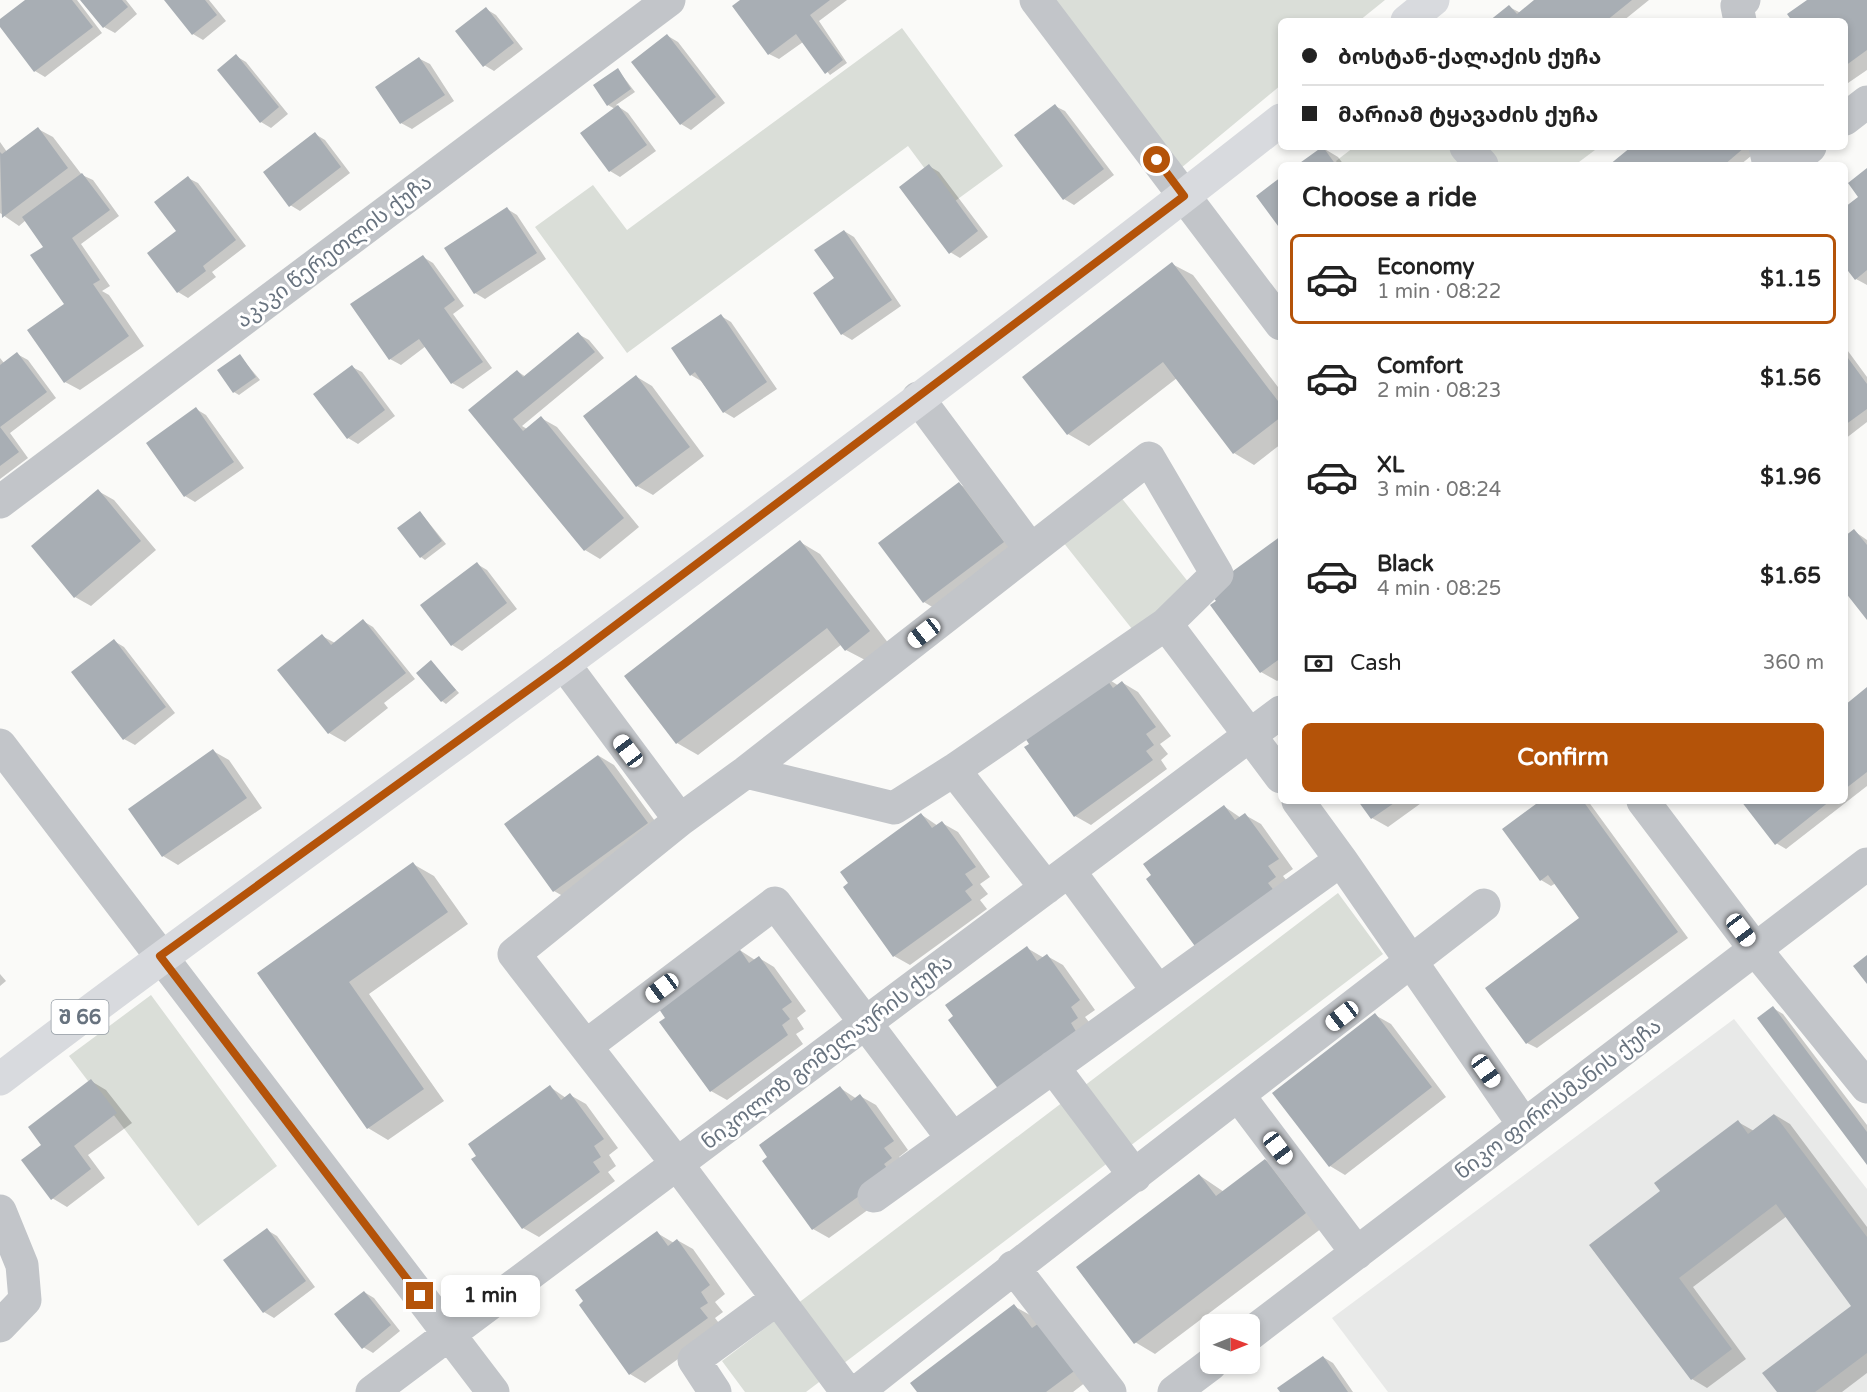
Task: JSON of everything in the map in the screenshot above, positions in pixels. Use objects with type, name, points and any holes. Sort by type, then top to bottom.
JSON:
[{"type":"main road","points":[[1411,18],[1433,0]]},
{"type":"main road","name":"შ 66","points":[[0,1078],[160,956],[564,664],[918,398],[1278,122]]},
{"type":"street","name":"აკაკი წერეთლის ქუჩა","points":[[0,502],[669,0]]},
{"type":"street","points":[[1036,0],[1278,320]]},
{"type":"street","points":[[1739,18],[1737,6],[1744,0]]},
{"type":"street","points":[[1848,117],[1867,102]]},
{"type":"street","points":[[1469,150],[1479,162]]},
{"type":"street","points":[[1791,162],[1806,150]]},
{"type":"street","points":[[918,398],[1031,550]]},
{"type":"street","points":[[746,772],[894,808],[954,770],[1166,624],[1217,574],[1149,458],[746,772],[680,820],[514,954],[677,1164],[847,1392]]},
{"type":"street","points":[[1166,624],[1278,773]]},
{"type":"street","points":[[564,664],[680,820]]},
{"type":"street","name":"ნიკოლოზ გომელაურის ქუჩა","points":[[372,1392],[1278,714]]},
{"type":"street","points":[[0,745],[493,1392]]},
{"type":"street","points":[[954,770],[1158,991]]},
{"type":"street","points":[[1300,804],[1524,1125]]},
{"type":"street","points":[[1645,804],[1755,949],[1867,1087]]},
{"type":"street","points":[[874,1196],[1341,860]]},
{"type":"street","name":"ნიკო ფიროსმანის ქუჩა","points":[[1260,1326],[1867,864]]},
{"type":"street","points":[[586,1046],[776,903],[953,1139]]},
{"type":"street","points":[[857,1392],[1013,1267],[1135,1176],[1484,905]]},
{"type":"street","points":[[1053,1067],[1135,1176]]},
{"type":"street","points":[[1239,1096],[1357,1253]]},
{"type":"street","points":[[0,1211],[22,1265],[25,1300],[0,1326]]},
{"type":"street","points":[[1013,1267],[1110,1392]]},
{"type":"street","points":[[715,1392],[694,1360],[777,1299]]},
{"type":"street","points":[[1174,1392],[1200,1372]]},
{"type":"shaded area","points":[[1049,0],[1385,0],[1363,18],[1278,18],[1278,87],[1175,173]]},
{"type":"shaded area","points":[[902,28],[1003,166],[951,204],[908,146],[627,353],[535,227],[593,185],[627,230]]},
{"type":"shaded area","points":[[1350,150],[1453,150],[1463,162],[1337,162]]},
{"type":"shaded area","points":[[1491,150],[1595,150],[1579,162],[1476,162]]},
{"type":"shaded area","points":[[1120,496],[1193,588],[1136,634],[1063,542]]},
{"type":"shaded area","points":[[1338,893],[1383,954],[806,1392],[745,1392],[722,1361]]},
{"type":"shaded area","points":[[151,995],[277,1166],[198,1226],[69,1056]]},
{"type":"shaded area","points":[[1734,1019],[1867,1189],[1867,1392],[1388,1392],[1332,1318]]},
{"type":"building","points":[[25,0],[72,0],[93,27],[34,72],[0,27],[0,19]]},
{"type":"building","points":[[80,0],[122,0],[128,7],[103,28]]},
{"type":"building","points":[[164,0],[205,0],[217,15],[192,35]]},
{"type":"building","points":[[740,0],[830,0],[810,15],[843,60],[825,74],[796,34],[768,55],[732,6]]},
{"type":"building","points":[[1534,0],[1632,0],[1610,18],[1493,18],[1509,5],[1517,14]]},
{"type":"building","points":[[1807,0],[1867,0],[1867,50],[1848,64],[1848,18],[1790,18],[1787,14]]},
{"type":"building","points":[[486,7],[514,43],[483,67],[455,31]]},
{"type":"building","points":[[667,34],[716,97],[680,125],[631,62]]},
{"type":"building","points":[[236,54],[279,107],[260,123],[217,70]]},
{"type":"building","points":[[419,57],[445,95],[400,124],[375,87]]},
{"type":"building","points":[[618,68],[631,89],[607,106],[593,85]]},
{"type":"building","points":[[1055,104],[1104,169],[1063,200],[1014,135]]},
{"type":"building","points":[[618,105],[647,145],[609,172],[580,133]]},
{"type":"building","points":[[38,127],[68,168],[2,218],[0,152],[2,154]]},
{"type":"building","points":[[315,132],[341,167],[289,207],[263,172]]},
{"type":"building","points":[[1318,150],[1325,150],[1334,162],[1301,162]]},
{"type":"building","points":[[1627,150],[1742,150],[1728,162],[1613,162]]},
{"type":"building","points":[[929,164],[978,231],[949,254],[899,187]]},
{"type":"building","points":[[1867,168],[1867,270],[1855,280],[1848,271],[1848,205],[1858,197],[1848,183]]},
{"type":"building","points":[[82,173],[110,210],[72,238],[100,280],[93,284],[129,336],[64,383],[27,330],[64,304],[30,255],[43,247],[22,217]]},
{"type":"building","points":[[188,176],[236,240],[203,266],[206,271],[177,293],[147,253],[176,231],[154,202]]},
{"type":"building","points":[[1278,179],[1278,226],[1256,196]]},
{"type":"building","points":[[507,207],[537,253],[474,294],[444,248]]},
{"type":"building","points":[[844,230],[892,300],[841,335],[813,293],[834,278],[814,250]]},
{"type":"building","points":[[423,255],[455,300],[444,308],[483,362],[451,384],[419,339],[389,360],[350,304]]},
{"type":"building","points":[[1172,262],[1278,401],[1278,419],[1233,454],[1163,362],[1067,435],[1022,377]]},
{"type":"building","points":[[721,314],[767,382],[723,413],[695,372],[690,376],[671,348]]},
{"type":"building","points":[[578,332],[595,352],[513,419],[523,431],[541,416],[624,518],[584,551],[468,410],[517,370],[523,377]]},
{"type":"building","points":[[17,352],[47,392],[0,427],[0,365]]},
{"type":"building","points":[[240,354],[256,377],[233,393],[217,370]]},
{"type":"building","points":[[1848,358],[1867,384],[1867,409],[1848,423]]},
{"type":"building","points":[[352,365],[385,410],[347,439],[313,394]]},
{"type":"building","points":[[636,375],[690,447],[636,487],[583,416]]},
{"type":"building","points":[[196,407],[234,462],[184,497],[146,443]]},
{"type":"building","points":[[0,427],[19,452],[0,466]]},
{"type":"building","points":[[959,482],[1004,542],[923,603],[878,543]]},
{"type":"building","points":[[98,489],[141,541],[74,598],[31,546]]},
{"type":"building","points":[[420,511],[442,541],[420,558],[397,528]]},
{"type":"building","points":[[1854,529],[1867,545],[1867,620],[1848,596],[1848,534]]},
{"type":"building","points":[[1278,538],[1278,660],[1260,673],[1210,605],[1216,601],[1207,590]]},
{"type":"building","points":[[800,540],[870,631],[845,651],[827,628],[676,744],[624,676]]},
{"type":"building","points":[[477,562],[507,603],[451,646],[420,605]]},
{"type":"building","points":[[363,619],[406,673],[328,734],[277,670],[322,634],[331,645]]},
{"type":"building","points":[[114,639],[166,707],[123,740],[71,672]]},
{"type":"building","points":[[431,660],[456,690],[441,702],[416,673]]},
{"type":"building","points":[[1102,673],[1113,688],[1122,681],[1156,727],[1146,734],[1154,745],[1146,751],[1153,760],[1074,817],[1024,747],[1029,744],[1021,732]]},
{"type":"building","points":[[1867,687],[1867,772],[1848,787],[1848,703]]},
{"type":"building","points":[[213,749],[247,798],[162,857],[128,809]]},
{"type":"building","points":[[598,755],[648,823],[553,892],[504,824]]},
{"type":"building","points":[[1360,804],[1393,804],[1371,819]]},
{"type":"building","points":[[1536,804],[1585,804],[1678,932],[1526,1044],[1485,988],[1579,918],[1548,875],[1540,881],[1502,829]]},
{"type":"building","points":[[1743,804],[1826,804],[1775,845]]},
{"type":"building","points":[[1224,805],[1235,820],[1245,813],[1279,859],[1268,866],[1276,877],[1268,883],[1275,892],[1197,949],[1146,879],[1151,875],[1143,864]]},
{"type":"building","points":[[921,813],[932,828],[942,821],[976,867],[965,874],[973,885],[965,891],[972,900],[893,957],[843,887],[848,883],[840,872]]},
{"type":"building","points":[[413,862],[448,912],[349,982],[424,1089],[367,1129],[257,973]]},
{"type":"building","points":[[1027,946],[1037,961],[1047,954],[1080,1000],[1071,1007],[1078,1018],[1071,1023],[1077,1033],[999,1090],[948,1020],[953,1016],[945,1005]]},
{"type":"building","points":[[738,947],[749,963],[759,956],[792,1002],[782,1009],[790,1019],[782,1025],[788,1035],[710,1092],[659,1022],[665,1018],[657,1006]]},
{"type":"building","points":[[1867,955],[1867,984],[1853,966]]},
{"type":"building","points":[[1773,1006],[1867,1132],[1867,1165],[1757,1018]]},
{"type":"building","points":[[1375,1013],[1432,1087],[1329,1167],[1272,1093]]},
{"type":"building","points":[[91,1079],[117,1113],[74,1146],[91,1169],[51,1200],[21,1160],[41,1145],[28,1127]]},
{"type":"building","points":[[550,1085],[561,1100],[570,1093],[604,1139],[594,1146],[601,1157],[593,1162],[600,1172],[522,1229],[471,1159],[476,1156],[468,1144]]},
{"type":"building","points":[[840,1086],[851,1101],[860,1094],[894,1141],[884,1148],[892,1158],[884,1164],[891,1173],[812,1230],[762,1161],[767,1157],[759,1145]]},
{"type":"building","points":[[1774,1114],[1867,1237],[1867,1353],[1815,1392],[1777,1392],[1762,1373],[1851,1306],[1776,1204],[1679,1278],[1732,1349],[1691,1380],[1589,1245],[1660,1191],[1654,1183],[1738,1120],[1748,1134]]},
{"type":"building","points":[[1265,1159],[1306,1213],[1134,1344],[1076,1267],[1199,1174],[1216,1196]]},
{"type":"building","points":[[267,1228],[306,1281],[263,1313],[223,1260]]},
{"type":"building","points":[[657,1231],[668,1246],[677,1239],[710,1285],[701,1292],[708,1303],[700,1308],[708,1318],[629,1375],[579,1305],[583,1301],[575,1290]]},
{"type":"building","points":[[364,1291],[391,1325],[362,1349],[334,1314]]},
{"type":"building","points":[[1014,1304],[1032,1328],[1045,1319],[1081,1366],[1046,1392],[917,1392],[910,1383]]},
{"type":"building","points":[[1323,1356],[1348,1392],[1280,1392],[1277,1388]]},
{"type":"route","points":[[420,1296],[160,956],[564,664],[1184,196],[1157,160]]}]
